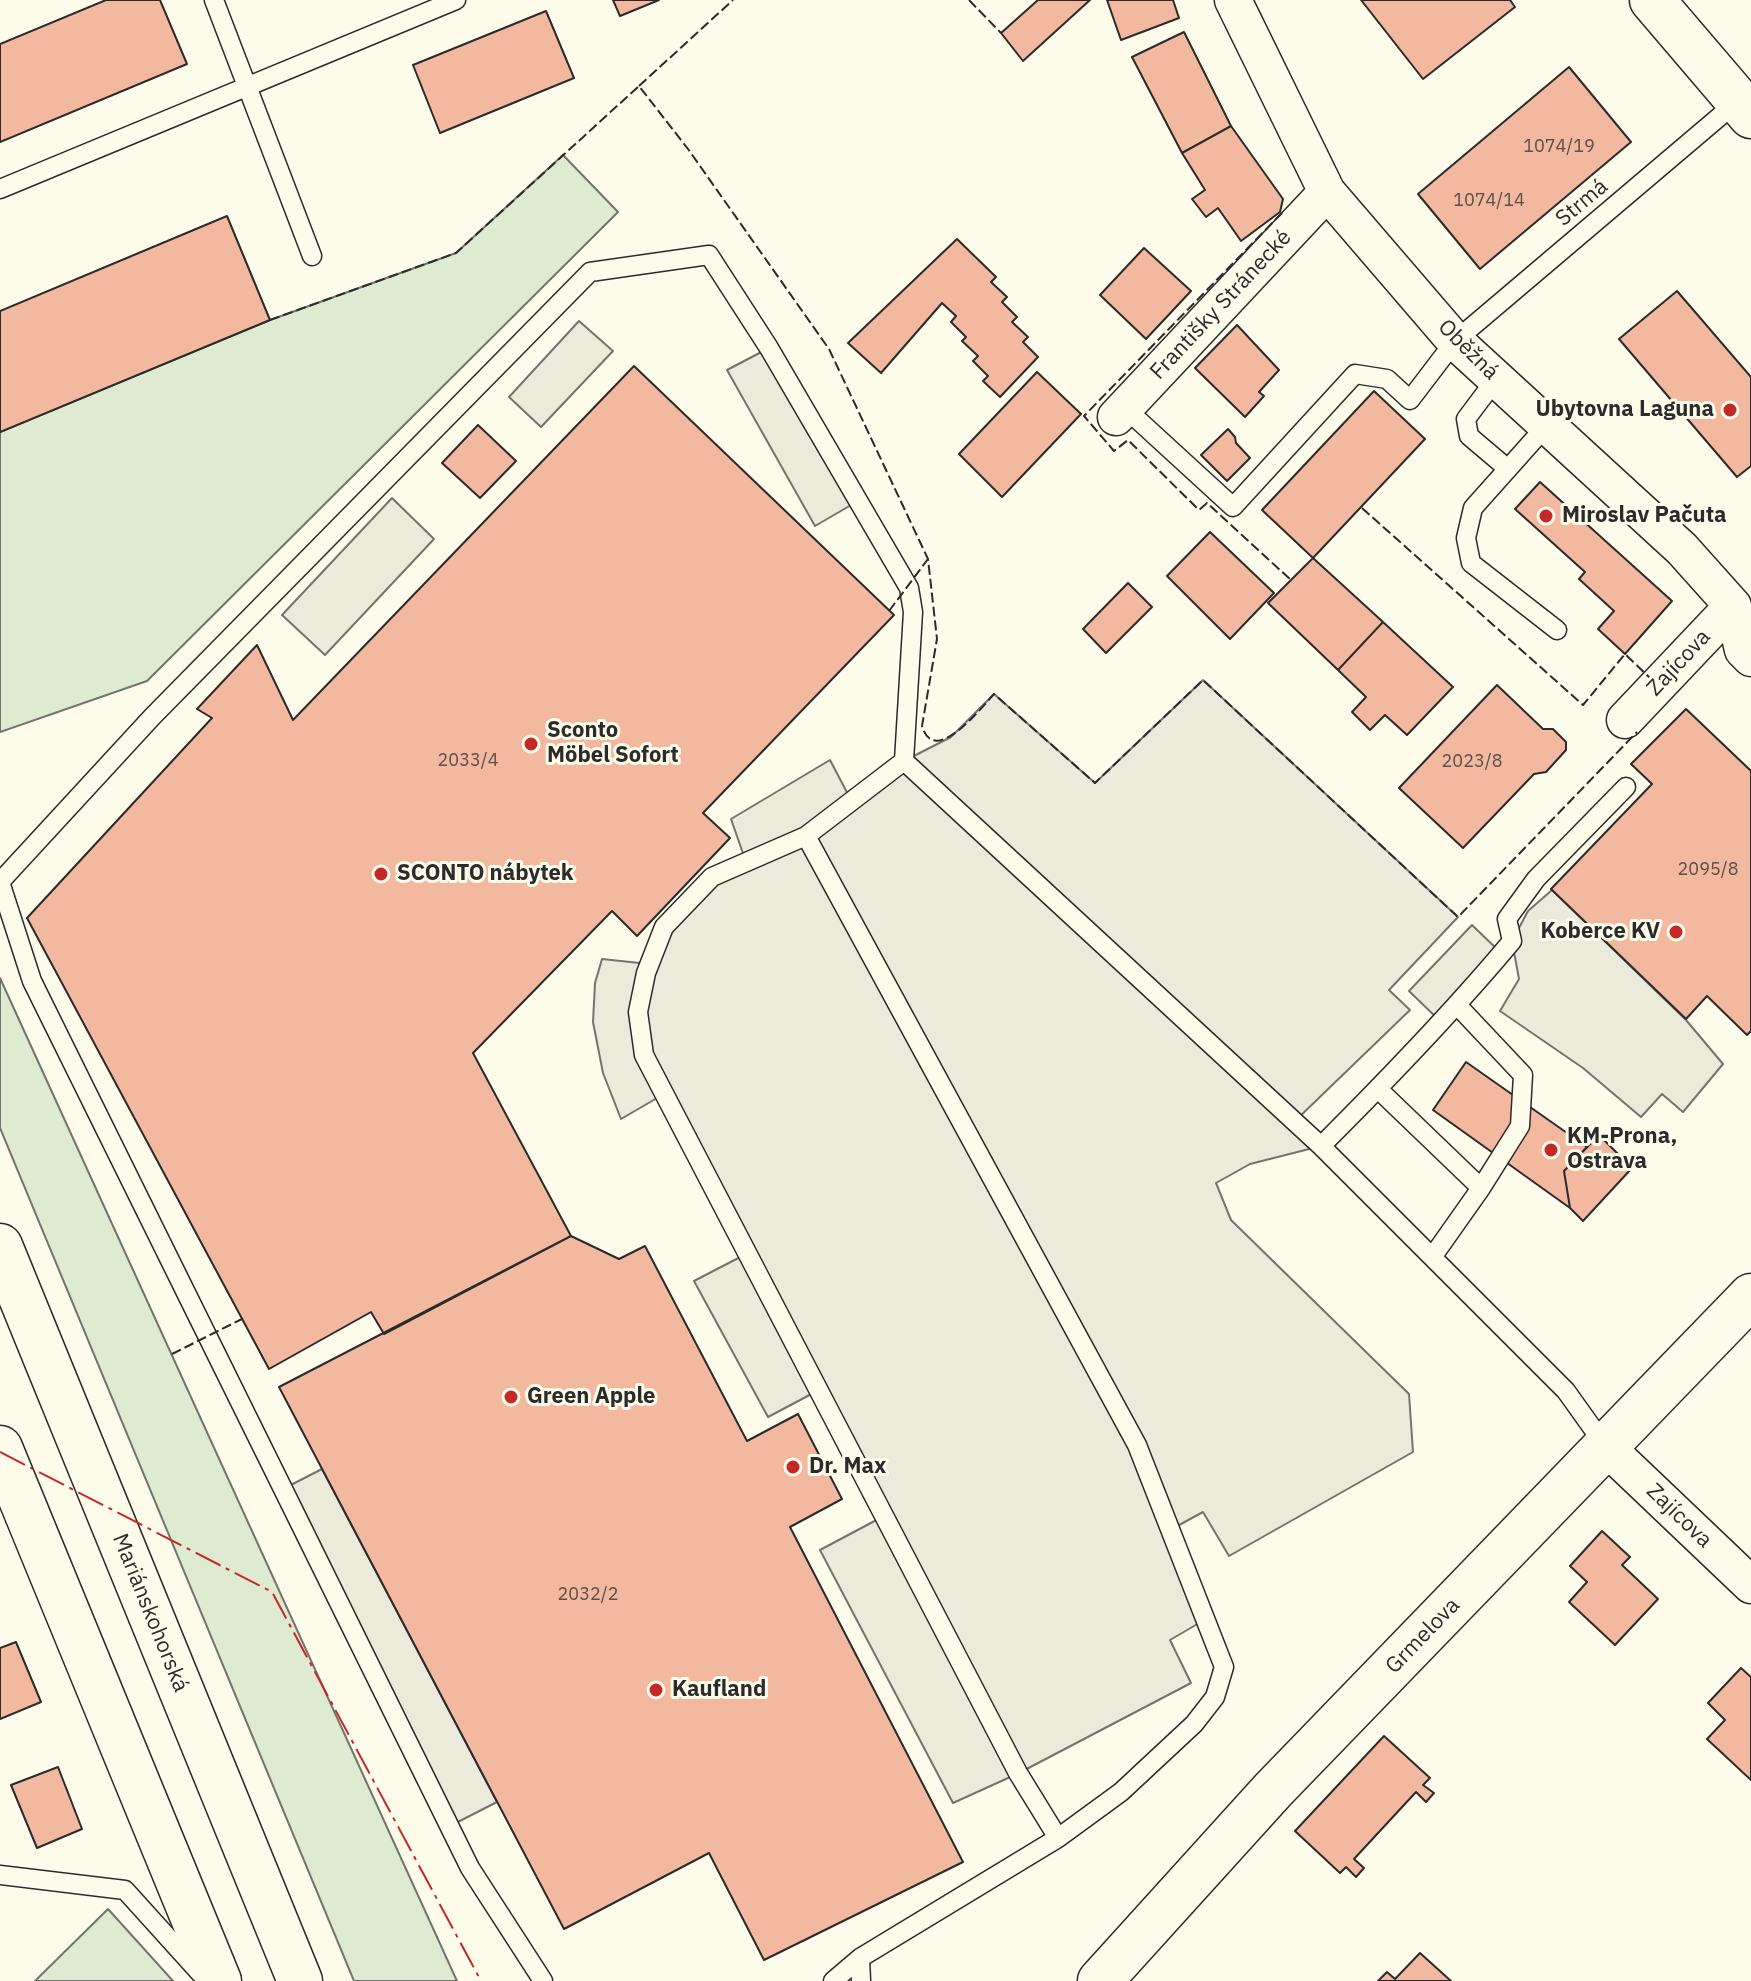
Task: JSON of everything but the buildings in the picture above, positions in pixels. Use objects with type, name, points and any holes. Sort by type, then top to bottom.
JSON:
[{"type":"main road","points":[[1652,0],[1745,108]]},
{"type":"main road","name":"Mariánskohorská","points":[[0,1246],[300,1981]]},
{"type":"main road","name":"Grmelova","points":[[1100,1981],[1273,1790],[1751,1296]]},
{"type":"main road","points":[[0,1448],[219,1981]]},
{"type":"street","name":"Oběžná","points":[[1233,0],[1327,192],[1455,341],[1682,549],[1733,606],[1743,650],[1751,658]]},
{"type":"street","name":"Františky Stránecké","points":[[1120,412],[1327,192]]},
{"type":"street","name":"Zajícova","points":[[1625,720],[1733,606]]},
{"type":"street","name":"Zajícova","points":[[1606,1447],[1751,1585]]},
{"type":"lane","points":[[214,0],[312,256]]},
{"type":"lane","points":[[0,189],[456,0]]},
{"type":"lane","name":"Strmá","points":[[1120,412],[1233,507],[1355,374],[1387,379],[1410,400],[1455,341],[1745,108]]},
{"type":"lane","points":[[543,1981],[470,1868],[289,1503],[32,981],[0,882],[152,717],[590,272],[709,255],[769,348],[909,588],[913,612],[904,761],[806,836],[712,877],[664,927],[646,973],[638,1012],[644,1055],[1018,1773],[1058,1838]]},
{"type":"lane","points":[[1496,379],[1466,419],[1469,436],[1508,469]]},
{"type":"lane","points":[[1547,425],[1473,508],[1466,538],[1471,563],[1557,630]]},
{"type":"lane","points":[[904,761],[1321,1146],[1566,1391],[1606,1447]]},
{"type":"lane","points":[[1321,1146],[1457,1005],[1512,941],[1507,919],[1536,879],[1626,787]]},
{"type":"lane","points":[[806,836],[1137,1445],[1224,1667],[1215,1697],[1194,1724],[1121,1792],[1058,1838],[860,1958],[833,1981]]},
{"type":"lane","points":[[1433,1256],[1520,1126],[1523,1075],[1457,1005]]},
{"type":"lane","points":[[1378,1089],[1481,1188]]},
{"type":"lane","points":[[0,1875],[125,1890],[207,1981]]},
{"type":"lane","points":[[860,1958],[861,1981]]},
{"type":"green space","points":[[563,155],[618,212],[147,681],[0,732],[0,432],[270,320],[456,253]]},
{"type":"green space","points":[[0,978],[457,1981],[354,1981],[0,1128]]},
{"type":"green space","points":[[108,1909],[173,1981],[35,1981]]},
{"type":"shaded area","points":[[579,321],[613,351],[541,427],[509,397]]},
{"type":"shaded area","points":[[769,348],[858,501],[815,526],[727,370]]},
{"type":"shaded area","points":[[392,498],[434,539],[325,655],[282,615]]},
{"type":"shaded area","points":[[1203,680],[1458,917],[1389,990],[1410,1010],[1295,1121],[1321,1146],[1250,1164],[1216,1183],[1231,1220],[1409,1394],[1413,1452],[1229,1556],[1203,1512],[1170,1530],[1206,1619],[1170,1640],[1191,1683],[1019,1773],[953,1803],[820,1550],[884,1516],[819,1390],[768,1417],[694,1281],[748,1253],[664,1094],[621,1119],[603,1073],[593,1022],[595,983],[602,959],[649,964],[664,927],[746,862],[731,819],[830,760],[851,800],[904,761],[951,737],[994,694],[1095,783]]},
{"type":"shaded area","points":[[1552,890],[1686,1020],[1723,1064],[1683,1112],[1662,1094],[1641,1117],[1583,1068],[1500,1011],[1519,979],[1512,941],[1528,911]]},
{"type":"shaded area","points":[[1472,925],[1501,953],[1441,1022],[1409,991]]},
{"type":"shaded area","points":[[322,1469],[497,1802],[450,1826],[283,1489]]},
{"type":"fence","points":[[639,86],[733,0]]},
{"type":"fence","points":[[969,0],[1001,33]]},
{"type":"fence","points":[[270,320],[456,253],[639,86],[688,149],[829,349],[928,559],[937,639],[922,726],[928,737],[936,741],[958,731],[994,694],[1095,783],[1203,680],[1458,917],[1637,732]]},
{"type":"fence","points":[[1282,213],[1084,416],[1114,451],[1128,440],[1199,510],[1207,503],[1292,581]]},
{"type":"fence","points":[[1362,508],[1583,705],[1625,654],[1650,678]]},
{"type":"fence","points":[[889,611],[928,559]]},
{"type":"fence","points":[[172,1354],[242,1319]]},
{"type":"power","points":[[0,1452],[272,1592],[481,1981]]},
{"type":"place","name":"Ubytovna Laguna","points":[[1730,410]]},
{"type":"place","name":"Miroslav Pačuta","points":[[1546,516]]},
{"type":"place","name":"Sconto Möbel Sofort","points":[[531,744]]},
{"type":"place","name":"SCONTO nábytek","points":[[381,874]]},
{"type":"place","name":"Koberce KV","points":[[1676,932]]},
{"type":"place","name":"KM-Prona, Ostrava","points":[[1551,1150]]},
{"type":"place","name":"Green Apple","points":[[511,1397]]},
{"type":"place","name":"Dr. Max","points":[[793,1467]]},
{"type":"place","name":"Kaufland","points":[[656,1690]]}]
